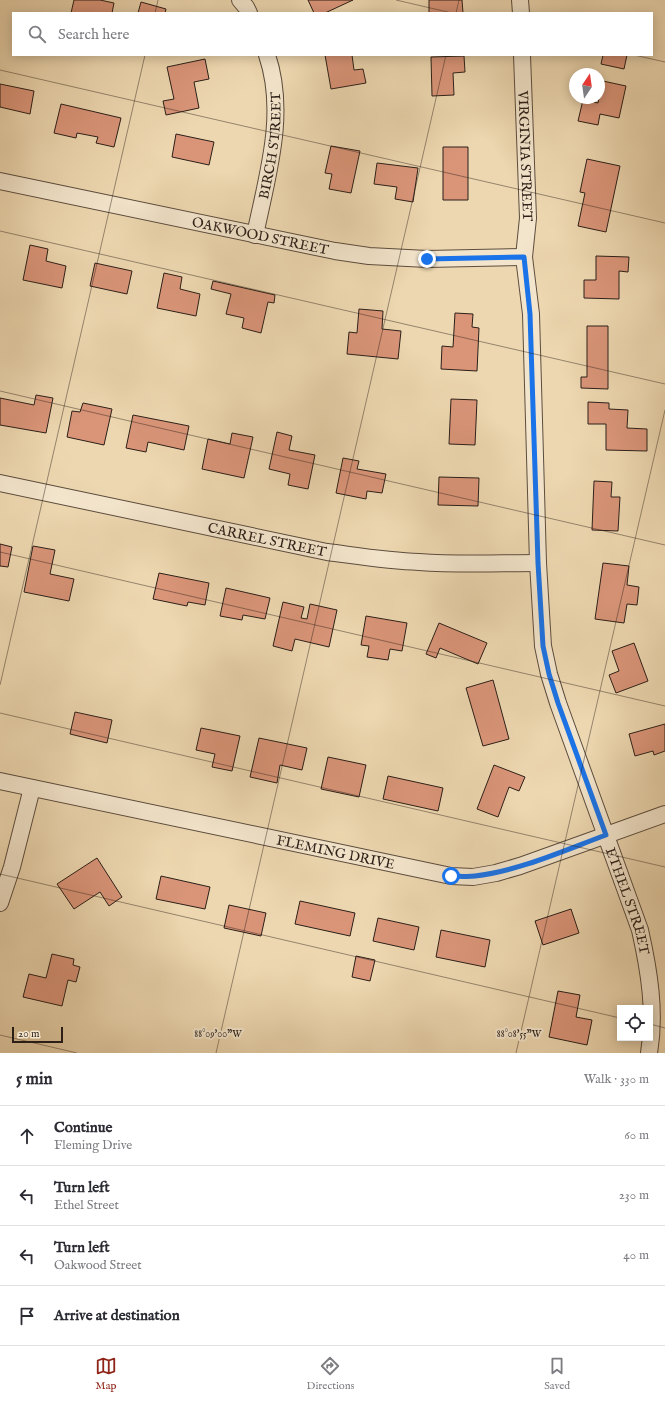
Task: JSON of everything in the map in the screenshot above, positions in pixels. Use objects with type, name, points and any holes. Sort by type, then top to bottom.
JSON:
[{"type":"street","points":[[240,0],[248,12]]},
{"type":"street","points":[[520,0],[521,12]]},
{"type":"street","name":"BIRCH STREET","points":[[255,235],[274,140],[276,118],[274,83],[267,56]]},
{"type":"street","name":"VIRGINIA STREET","points":[[522,56],[528,218],[524,257]]},
{"type":"street","name":"OAKWOOD STREET","points":[[0,181],[255,235],[335,251],[369,256],[427,259],[524,257]]},
{"type":"street","name":"ETHEL STREET","points":[[524,257],[530,314],[538,563],[543,646],[549,674],[558,703],[640,930],[648,964],[651,994],[652,1028],[649,1053]]},
{"type":"street","name":"CARREL STREET","points":[[0,483],[327,552],[370,558],[418,562],[461,564],[538,563]]},
{"type":"street","name":"FLEMING DRIVE","points":[[0,781],[451,876],[473,877],[496,873],[520,866],[665,814]]},
{"type":"street","points":[[0,903],[12,867],[32,788]]},
{"type":"building","points":[[74,0],[100,0],[114,3],[112,12],[71,12]]},
{"type":"building","points":[[308,0],[353,0],[327,12],[314,12]]},
{"type":"building","points":[[429,0],[462,0],[463,12],[429,12]]},
{"type":"building","points":[[141,2],[166,9],[165,12],[138,12]]},
{"type":"building","points":[[325,56],[352,56],[354,70],[363,69],[366,83],[331,89]]},
{"type":"building","points":[[464,56],[465,72],[453,73],[454,95],[432,96],[431,57]]},
{"type":"building","points":[[603,56],[627,56],[624,69],[601,64]]},
{"type":"building","points":[[205,59],[209,79],[194,82],[199,108],[166,115],[163,101],[174,99],[167,67]]},
{"type":"building","points":[[605,81],[626,86],[619,118],[600,114],[598,125],[578,121],[582,104],[605,104]]},
{"type":"building","points":[[0,84],[34,91],[30,114],[0,107]]},
{"type":"building","points":[[61,104],[121,118],[114,147],[96,143],[98,137],[77,133],[76,138],[54,133]]},
{"type":"building","points":[[176,134],[214,142],[209,165],[172,157]]},
{"type":"building","points":[[331,146],[360,151],[351,193],[329,189],[332,174],[325,173]]},
{"type":"building","points":[[443,147],[468,147],[468,200],[443,200]]},
{"type":"building","points":[[587,159],[620,166],[606,232],[578,226],[585,193],[580,192]]},
{"type":"building","points":[[377,163],[418,168],[413,202],[395,199],[397,187],[374,184]]},
{"type":"building","points":[[30,245],[48,249],[46,261],[66,266],[62,288],[23,280]]},
{"type":"building","points":[[596,256],[629,257],[628,272],[619,271],[619,299],[584,298],[584,280],[596,280]]},
{"type":"building","points":[[95,263],[132,271],[127,294],[90,286]]},
{"type":"building","points":[[164,273],[182,277],[180,289],[200,294],[196,316],[157,308]]},
{"type":"building","points":[[213,281],[275,295],[274,303],[268,302],[261,333],[242,328],[244,318],[226,314],[231,294],[211,289]]},
{"type":"building","points":[[359,309],[383,311],[382,329],[401,331],[398,359],[347,354],[349,332],[357,333]]},
{"type":"building","points":[[455,313],[473,314],[472,327],[479,328],[477,371],[441,369],[442,346],[453,347]]},
{"type":"building","points":[[587,326],[608,326],[608,389],[581,388],[581,377],[587,377]]},
{"type":"building","points":[[36,395],[53,398],[46,433],[0,425],[0,398],[34,405]]},
{"type":"building","points":[[451,399],[477,400],[475,445],[449,444]]},
{"type":"building","points":[[588,402],[609,403],[609,409],[628,410],[627,428],[647,429],[647,451],[606,450],[606,424],[588,424]]},
{"type":"building","points":[[83,403],[112,409],[104,445],[67,437],[72,411],[80,412]]},
{"type":"building","points":[[133,415],[189,426],[184,450],[148,442],[146,452],[126,448]]},
{"type":"building","points":[[277,432],[292,436],[289,450],[315,455],[308,489],[288,485],[290,474],[269,469]]},
{"type":"building","points":[[232,433],[253,437],[244,478],[202,469],[208,439],[230,444]]},
{"type":"building","points":[[343,458],[359,461],[357,469],[386,474],[382,493],[367,491],[366,499],[336,493]]},
{"type":"building","points":[[439,477],[479,478],[478,506],[438,505]]},
{"type":"building","points":[[594,481],[612,482],[611,497],[620,497],[618,531],[592,530]]},
{"type":"building","points":[[0,544],[12,547],[8,567],[0,566]]},
{"type":"building","points":[[33,546],[55,550],[50,574],[74,579],[69,601],[24,592]]},
{"type":"building","points":[[603,563],[629,566],[627,585],[639,587],[637,605],[627,604],[624,623],[595,619]]},
{"type":"building","points":[[159,573],[209,583],[205,605],[188,602],[187,606],[153,599]]},
{"type":"building","points":[[226,588],[270,598],[265,619],[243,615],[242,620],[220,616]]},
{"type":"building","points":[[283,602],[304,607],[301,618],[307,619],[310,604],[337,610],[329,647],[295,639],[292,651],[273,646]]},
{"type":"building","points":[[366,616],[407,623],[402,651],[390,649],[388,660],[367,657],[369,646],[361,645]]},
{"type":"building","points":[[439,623],[487,643],[478,664],[440,648],[436,658],[426,654]]},
{"type":"building","points":[[634,643],[648,681],[616,693],[609,675],[619,671],[612,651]]},
{"type":"building","points":[[493,680],[509,739],[483,746],[466,688]]},
{"type":"building","points":[[75,712],[112,720],[107,743],[70,734]]},
{"type":"building","points":[[665,724],[665,751],[654,755],[653,751],[635,756],[629,734]]},
{"type":"building","points":[[201,728],[240,736],[232,771],[212,767],[215,754],[196,750]]},
{"type":"building","points":[[259,738],[307,748],[302,770],[280,765],[277,783],[250,777]]},
{"type":"building","points":[[328,757],[366,765],[359,797],[321,789]]},
{"type":"building","points":[[494,765],[525,777],[519,791],[509,787],[498,817],[477,809]]},
{"type":"building","points":[[388,776],[443,788],[438,811],[383,799]]},
{"type":"building","points":[[97,858],[122,897],[109,906],[100,892],[74,909],[57,884]]},
{"type":"building","points":[[161,876],[210,887],[205,909],[156,899]]},
{"type":"building","points":[[300,901],[355,913],[350,936],[295,924]]},
{"type":"building","points":[[229,905],[266,913],[261,936],[224,928]]},
{"type":"building","points":[[571,909],[579,933],[543,945],[535,921]]},
{"type":"building","points":[[378,918],[419,927],[414,950],[373,941]]},
{"type":"building","points":[[441,930],[490,940],[485,967],[436,957]]},
{"type":"building","points":[[52,954],[74,959],[73,965],[80,967],[76,982],[68,980],[62,1006],[23,997],[29,974],[46,978]]},
{"type":"building","points":[[356,956],[375,960],[370,981],[352,977]]},
{"type":"building","points":[[558,991],[580,995],[576,1017],[592,1020],[587,1045],[549,1037]]},
{"type":"route","points":[[427,259],[524,257],[530,314],[538,563],[543,646],[549,674],[558,703],[606,835],[520,866],[496,873],[473,877],[451,876]]}]
